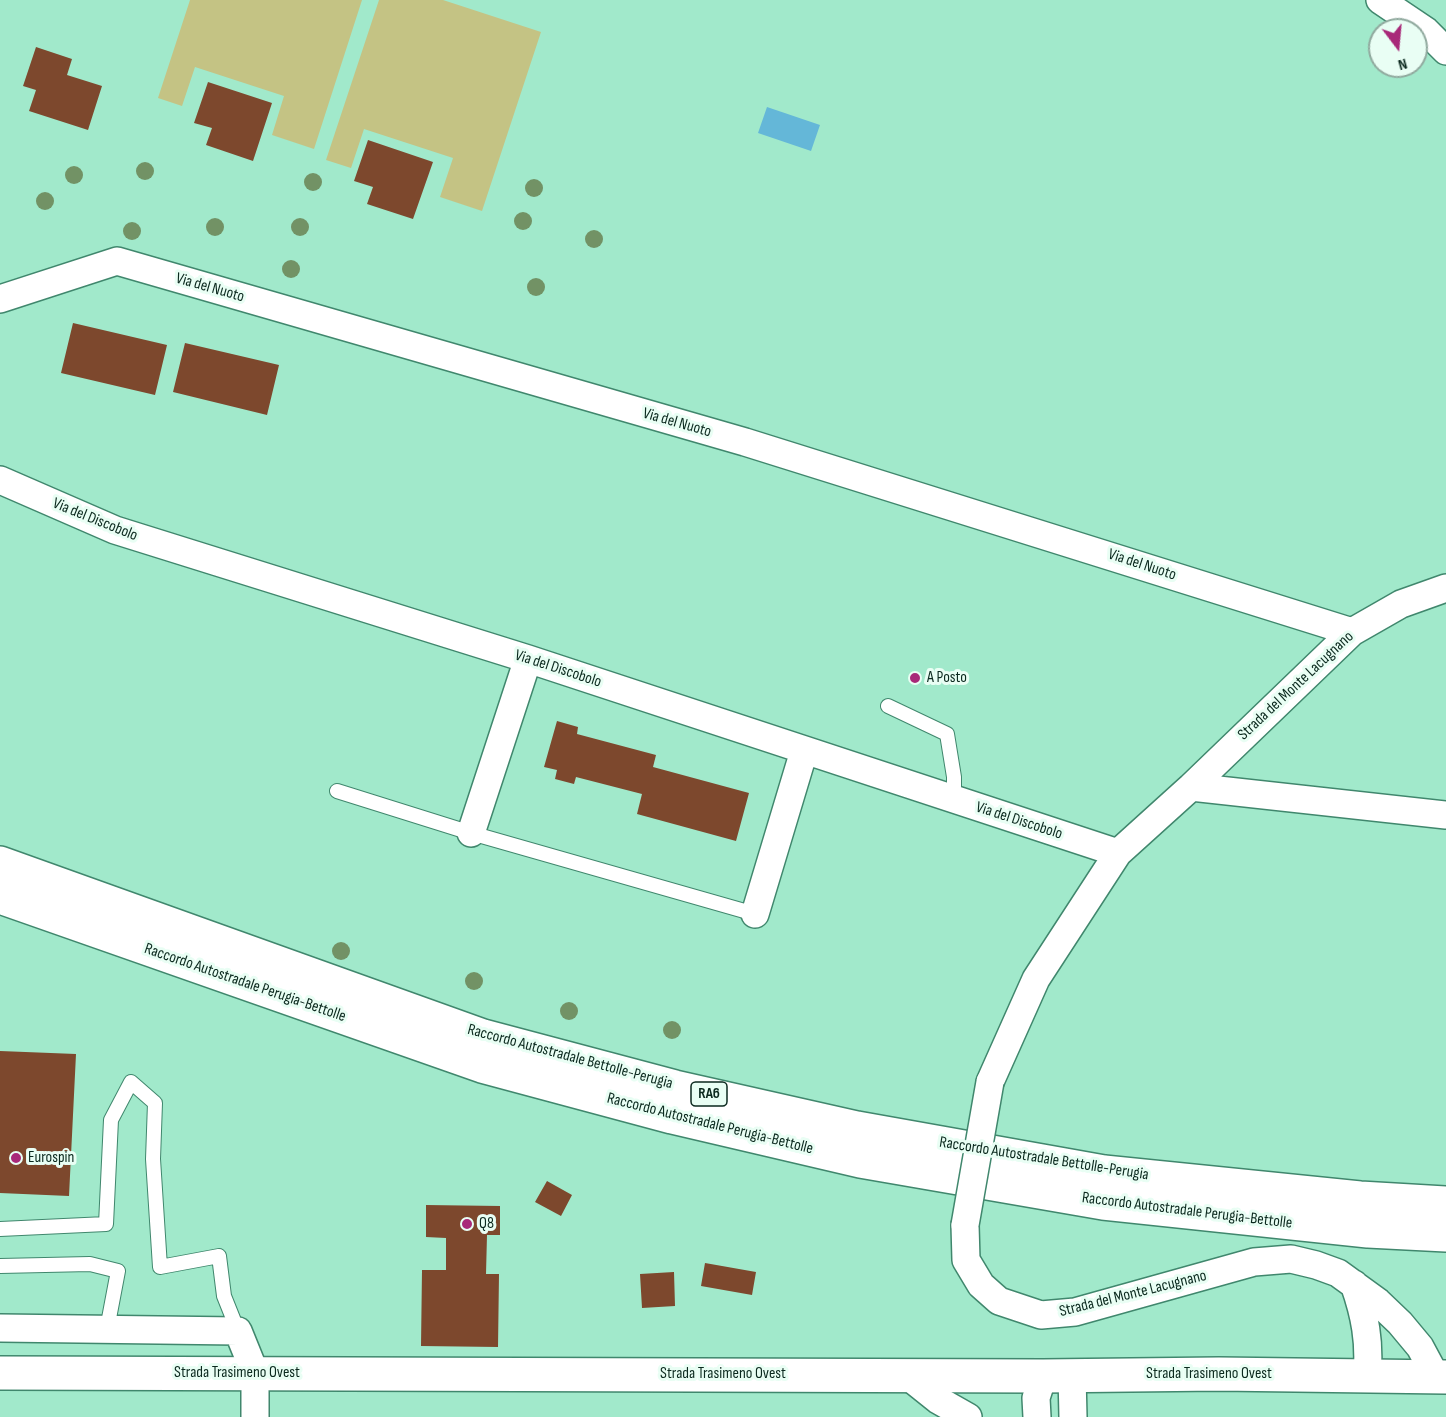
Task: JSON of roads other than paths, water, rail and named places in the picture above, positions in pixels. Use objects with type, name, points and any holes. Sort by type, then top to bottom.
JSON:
[{"type":"main road","name":"Raccordo Autostradale Bettolle-Perugia","points":[[0,863],[483,1036],[675,1087],[857,1128],[1104,1172],[1360,1198],[1446,1203]]},
{"type":"main road","name":"Raccordo Autostradale Perugia-Bettolle","points":[[0,897],[482,1066],[672,1117],[849,1158],[1103,1203],[1368,1231],[1446,1235]]},
{"type":"main road","name":"Strada Trasimeno Ovest","points":[[0,1373],[1441,1377]]},
{"type":"street","points":[[1380,0],[1426,31],[1446,51]]},
{"type":"street","name":"Via del Nuoto","points":[[0,300],[117,261],[745,442],[1352,632]]},
{"type":"street","name":"Via del Discobolo","points":[[0,480],[115,530],[528,658],[1118,853]]},
{"type":"street","name":"Strada del Monte Lacugnano","points":[[1441,1377],[1400,1323],[1378,1302],[1338,1273],[1291,1259],[1254,1262],[1075,1312],[1041,1316],[999,1301],[981,1285],[966,1260],[965,1226],[990,1082],[1036,979],[1118,853],[1191,787],[1352,632],[1401,604],[1446,588]]},
{"type":"street","points":[[471,833],[528,658]]},
{"type":"street","points":[[755,914],[804,751]]},
{"type":"street","points":[[1191,787],[1446,815]]},
{"type":"street","points":[[1353,1284],[1367,1329],[1370,1350],[1367,1375]]},
{"type":"street","points":[[0,1328],[237,1331],[255,1373],[255,1417]]},
{"type":"street","points":[[908,1376],[938,1401],[968,1417]]},
{"type":"street","points":[[1037,1417],[1036,1398],[1058,1376],[1073,1417]]},
{"type":"lane","points":[[888,706],[947,734],[954,777],[954,799]]},
{"type":"lane","points":[[337,791],[471,833],[755,914]]},
{"type":"lane","points":[[0,1229],[106,1224],[111,1120],[131,1082],[155,1103],[153,1159],[160,1267],[219,1256],[224,1296],[237,1331]]},
{"type":"lane","points":[[0,1266],[90,1264],[118,1271],[107,1329]]},
{"type":"water","points":[[767,107],[820,125],[811,151],[758,133]]},
{"type":"place","name":"A Posto","points":[[915,678]]},
{"type":"place","name":"Eurospin","points":[[16,1158]]},
{"type":"place","name":"Q8","points":[[467,1224]]}]
